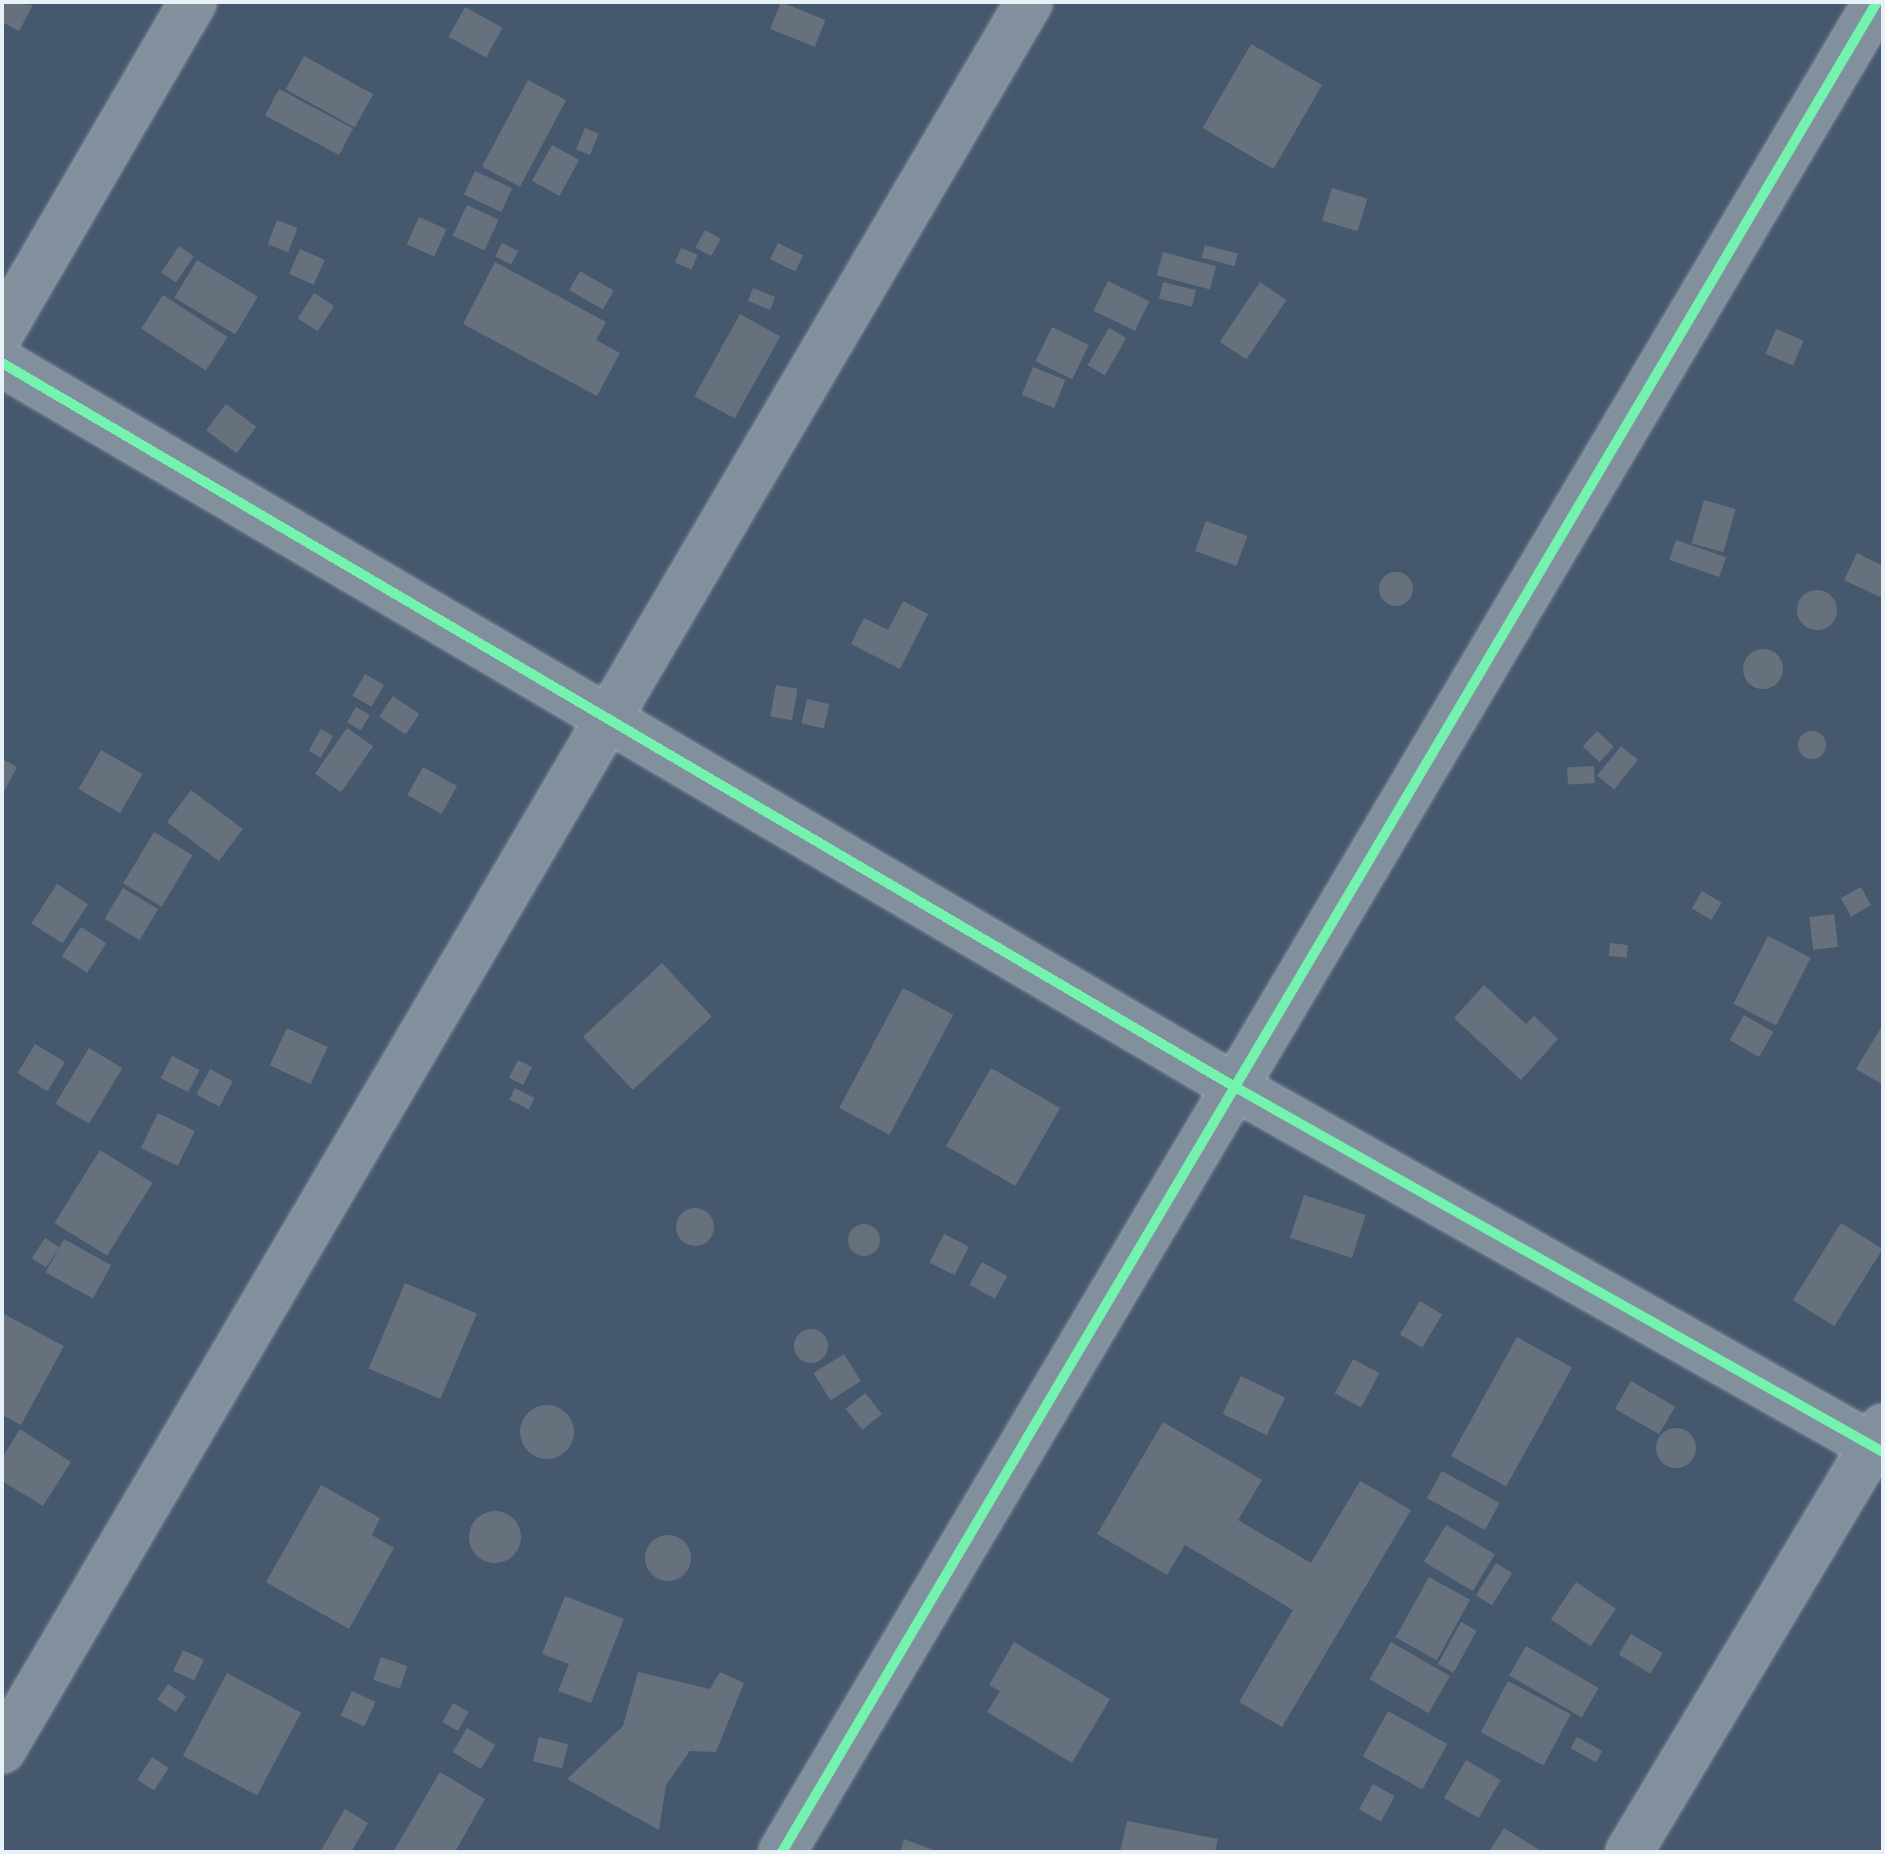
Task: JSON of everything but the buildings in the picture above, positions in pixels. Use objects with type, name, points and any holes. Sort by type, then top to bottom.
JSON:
[{"type":"street","points":[[2,330],[193,2]]},
{"type":"street","points":[[2,1750],[1029,2]]},
{"type":"street","points":[[782,1852],[1877,2]]},
{"type":"street","points":[[2,363],[1235,1087],[1879,1442],[1629,1852]]},
{"type":"cycle path","points":[[782,1852],[1877,2]]},
{"type":"cycle path","points":[[2,363],[1235,1087],[1883,1452]]}]
